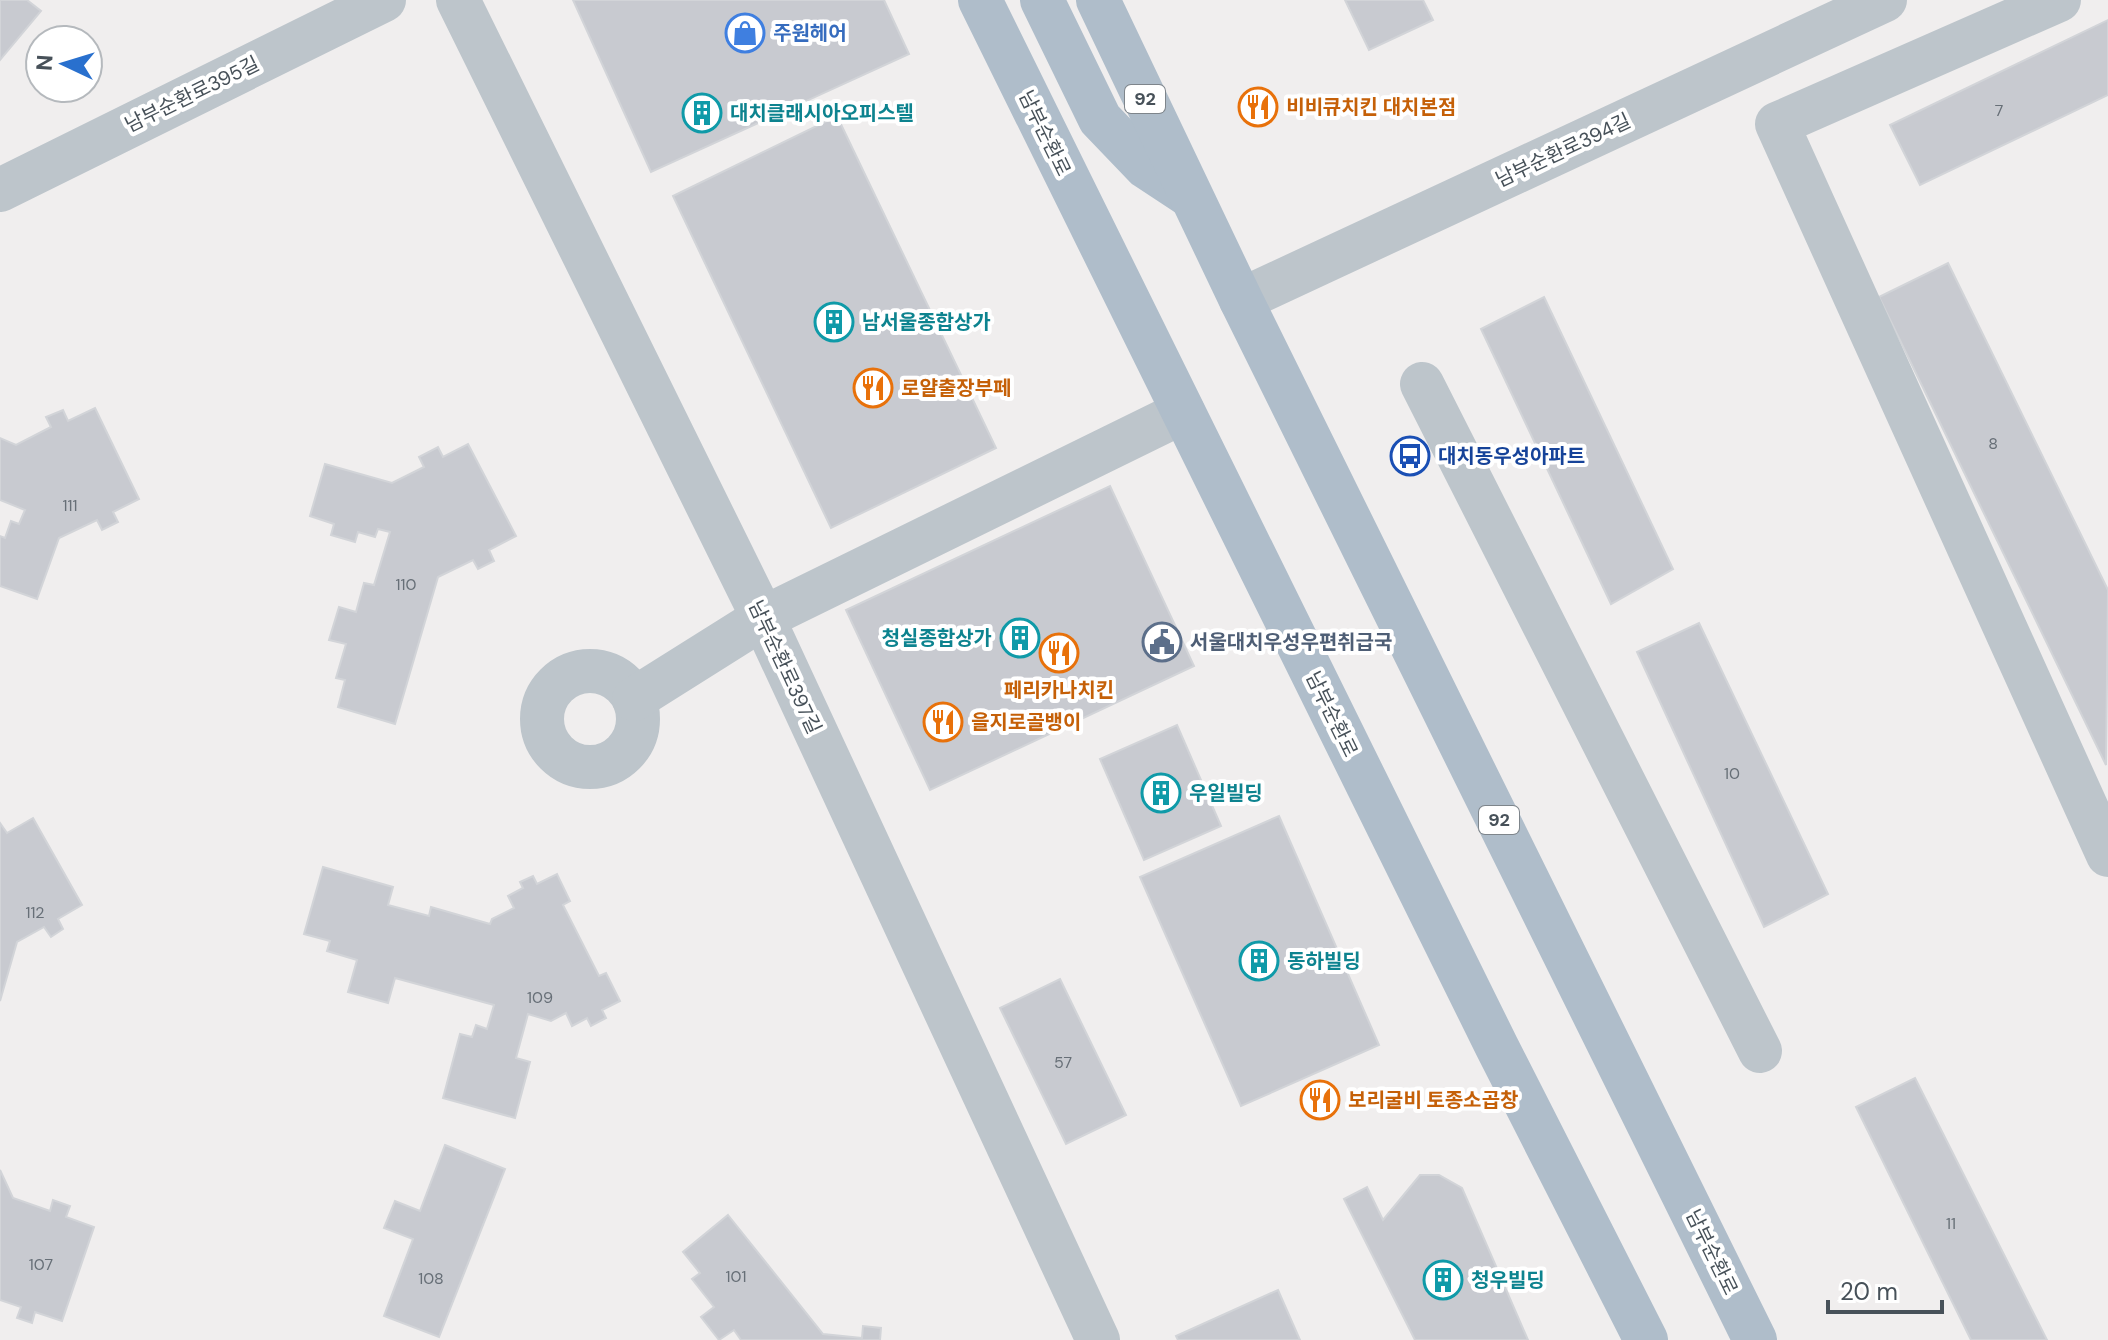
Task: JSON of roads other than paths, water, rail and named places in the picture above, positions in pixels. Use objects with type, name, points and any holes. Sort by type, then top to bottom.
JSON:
[{"type":"main road","name":"남부순환로","points":[[980,0],[1646,1340]]},
{"type":"main road","points":[[1042,0],[1100,119],[1112,135],[1146,167],[1192,197]]},
{"type":"main road","name":"남부순환로","points":[[1098,0],[1241,300],[1755,1340]]},
{"type":"street","name":"남부순환로395길","points":[[0,190],[384,0]]},
{"type":"street","name":"남부순환로397길","points":[[458,0],[763,618],[1098,1340]]},
{"type":"street","name":"남부순환로394길","points":[[1241,300],[1885,0]]},
{"type":"street","points":[[2059,0],[1777,124],[2108,855]]},
{"type":"street","points":[[1422,384],[1760,1051]]},
{"type":"street","points":[[634,699],[763,618],[1183,412]]},
{"type":"place","name":"주원헤어","points":[[745,33]]},
{"type":"place","name":"비비큐치킨 대치본점","points":[[1258,107]]},
{"type":"place","name":"대치클래시아오피스텔","points":[[702,113]]},
{"type":"place","name":"남서울종합상가","points":[[834,322]]},
{"type":"place","name":"로얄출장부페","points":[[873,388]]},
{"type":"place","name":"대치동우성아파트","points":[[1410,456]]},
{"type":"place","name":"청실종합상가","points":[[1020,638]]},
{"type":"place","name":"서울대치우성우편취급국","points":[[1162,642]]},
{"type":"place","name":"페리카나치킨","points":[[1059,653]]},
{"type":"place","name":"을지로골뱅이","points":[[943,722]]},
{"type":"place","name":"우일빌딩","points":[[1161,793]]},
{"type":"place","name":"동하빌딩","points":[[1259,961]]},
{"type":"place","name":"보리굴비 토종소곱창","points":[[1320,1100]]},
{"type":"place","name":"청우빌딩","points":[[1443,1280]]}]
